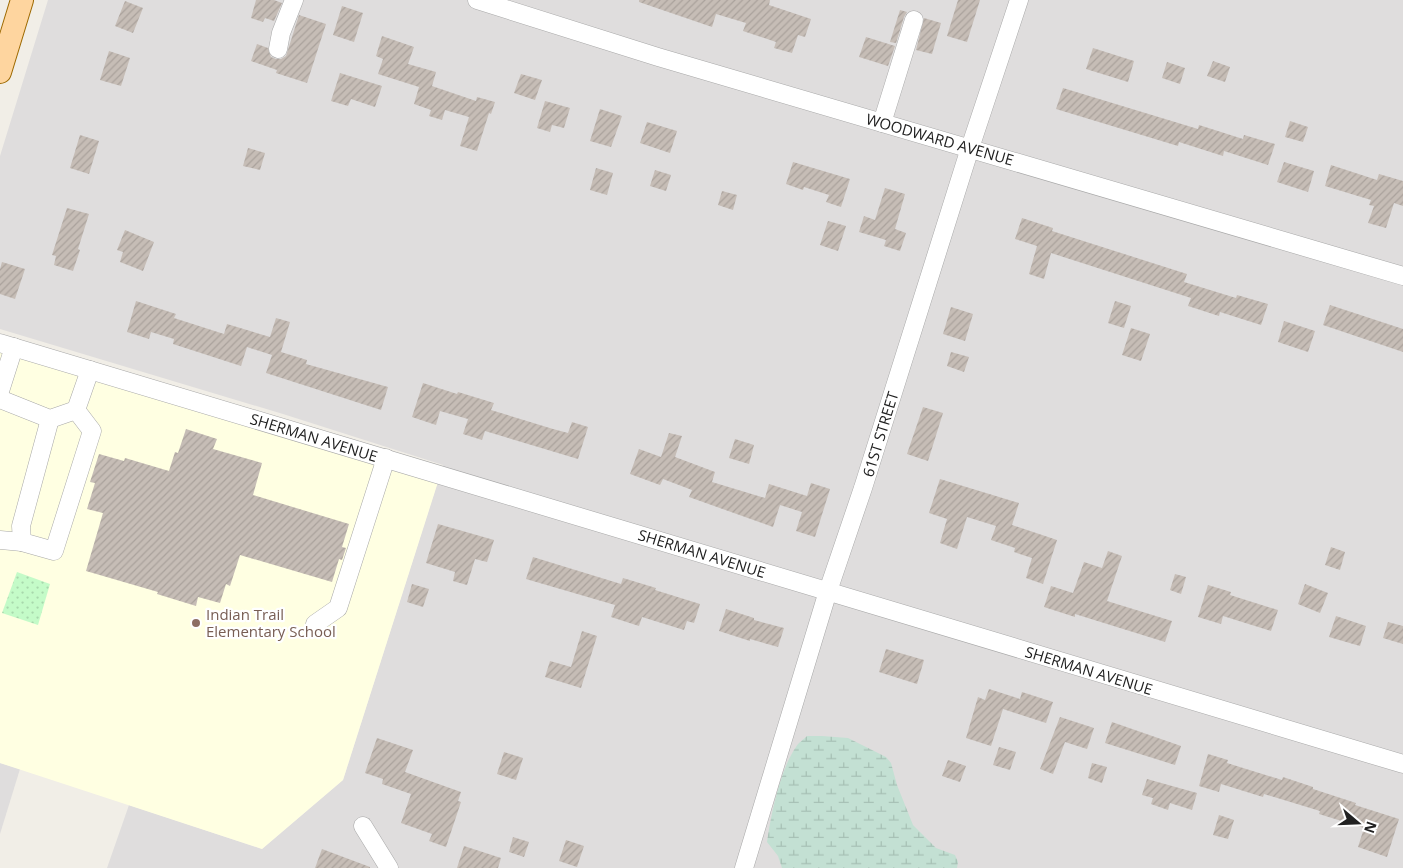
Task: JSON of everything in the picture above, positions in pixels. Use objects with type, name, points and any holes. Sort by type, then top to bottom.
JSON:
[{"type":"main road","points":[[0,72],[22,0]]},
{"type":"street","points":[[278,49],[281,33],[294,0]]},
{"type":"street","name":"WOODWARD AVENUE","points":[[477,0],[658,57],[1403,276]]},
{"type":"street","name":"61ST STREET","points":[[744,868],[828,591],[866,478],[1018,0]]},
{"type":"street","points":[[882,122],[914,20]]},
{"type":"street","points":[[0,391],[7,345]]},
{"type":"street","name":"SHERMAN AVENUE","points":[[7,345],[1403,764]]},
{"type":"street","points":[[76,410],[90,370]]},
{"type":"street","points":[[0,399],[50,419],[76,410]]},
{"type":"street","points":[[0,540],[22,542],[54,552],[92,431],[76,410]]},
{"type":"street","points":[[22,542],[21,526],[50,419]]},
{"type":"street","points":[[315,624],[338,608],[386,458]]},
{"type":"street","points":[[363,826],[389,868]]},
{"type":"shaded area","points":[[48,0],[1403,0],[1403,868],[107,868],[129,805],[262,849],[343,780],[443,465],[283,414],[0,329],[0,156]]},
{"type":"shaded area","name":"Indian Trail Elementary School","points":[[0,352],[438,482],[343,780],[262,849],[0,763]]},
{"type":"shaded area","points":[[0,763],[20,769],[0,834]]},
{"type":"green space","points":[[17,572],[50,584],[38,625],[2,613]]},
{"type":"green space","points":[[807,736],[848,738],[886,757],[891,763],[897,785],[913,825],[936,848],[955,855],[958,862],[957,868],[782,868],[778,856],[767,842],[771,819],[785,768],[797,746]]},
{"type":"building","points":[[256,0],[274,0],[282,3],[274,21],[265,18],[263,22],[251,18]]},
{"type":"building","points":[[639,0],[770,0],[769,5],[811,19],[805,37],[798,35],[792,53],[774,48],[776,42],[743,31],[746,23],[716,14],[712,27],[639,2]]},
{"type":"building","points":[[958,0],[980,0],[967,42],[947,36]]},
{"type":"building","points":[[125,1],[143,8],[133,33],[115,26]]},
{"type":"building","points":[[342,6],[363,13],[354,42],[333,35]]},
{"type":"building","points":[[900,10],[907,12],[896,43],[890,42]]},
{"type":"building","points":[[299,15],[326,24],[307,83],[276,73],[277,70],[251,61],[257,44],[268,48],[271,57],[281,59],[286,56]]},
{"type":"building","points":[[924,18],[941,23],[932,54],[916,50]]},
{"type":"building","points":[[382,36],[414,47],[408,64],[436,72],[432,86],[476,101],[477,97],[495,102],[491,114],[489,113],[477,151],[460,146],[469,117],[445,110],[442,120],[429,116],[431,110],[414,104],[419,87],[378,74],[383,59],[376,56]]},
{"type":"building","points":[[866,37],[895,46],[888,66],[859,57]]},
{"type":"building","points":[[1093,48],[1134,61],[1128,82],[1086,69]]},
{"type":"building","points":[[109,51],[130,58],[121,86],[100,80]]},
{"type":"building","points":[[1213,61],[1230,67],[1225,82],[1207,76]]},
{"type":"building","points":[[1167,62],[1185,68],[1180,84],[1162,78]]},
{"type":"building","points":[[340,73],[382,86],[375,107],[351,99],[348,106],[331,101]]},
{"type":"building","points":[[521,74],[542,80],[535,100],[514,93]]},
{"type":"building","points":[[1063,88],[1198,129],[1199,125],[1243,139],[1244,135],[1275,144],[1268,165],[1224,151],[1223,156],[1179,142],[1178,146],[1056,109]]},
{"type":"building","points":[[545,101],[570,108],[564,128],[552,125],[550,132],[537,128]]},
{"type":"building","points":[[600,109],[622,116],[611,147],[590,141]]},
{"type":"building","points":[[1290,121],[1308,127],[1303,142],[1285,137]]},
{"type":"building","points":[[647,122],[677,131],[670,153],[640,143]]},
{"type":"building","points":[[80,135],[99,141],[89,174],[70,168]]},
{"type":"building","points":[[248,148],[265,153],[260,170],[243,166]]},
{"type":"building","points":[[793,162],[850,179],[841,207],[826,202],[829,195],[804,187],[803,190],[786,184]]},
{"type":"building","points":[[1284,162],[1314,171],[1308,192],[1277,182]]},
{"type":"building","points":[[1331,165],[1377,180],[1379,174],[1403,181],[1403,206],[1394,203],[1386,228],[1368,223],[1374,206],[1369,205],[1371,200],[1325,186]]},
{"type":"building","points":[[596,168],[613,173],[607,195],[590,190]]},
{"type":"building","points":[[655,170],[671,175],[666,191],[650,186]]},
{"type":"building","points":[[885,188],[905,194],[895,229],[906,233],[900,251],[884,246],[886,240],[859,232],[864,216],[875,220]]},
{"type":"building","points":[[722,191],[737,195],[733,210],[718,205]]},
{"type":"building","points":[[67,208],[89,214],[73,271],[54,265],[56,256],[52,255]]},
{"type":"building","points":[[1022,218],[1053,228],[1052,231],[1187,274],[1184,282],[1236,298],[1237,295],[1268,304],[1261,325],[1220,312],[1219,316],[1188,306],[1191,298],[1051,253],[1044,279],[1029,274],[1037,246],[1015,239]]},
{"type":"building","points":[[828,221],[846,226],[838,251],[820,245]]},
{"type":"building","points":[[125,230],[154,242],[143,271],[120,262],[123,252],[117,250]]},
{"type":"building","points":[[2,262],[25,269],[15,299],[0,294],[0,269]]},
{"type":"building","points":[[136,301],[176,314],[174,318],[224,334],[227,324],[270,337],[276,318],[290,322],[281,352],[307,360],[306,364],[388,387],[381,410],[266,373],[272,355],[247,347],[241,366],[173,344],[174,339],[151,332],[149,339],[127,332]]},
{"type":"building","points":[[1115,301],[1131,306],[1124,328],[1108,323]]},
{"type":"building","points":[[1330,305],[1403,329],[1403,352],[1323,325]]},
{"type":"building","points":[[951,307],[973,314],[965,341],[943,334]]},
{"type":"building","points":[[1284,321],[1315,331],[1308,352],[1278,342]]},
{"type":"building","points":[[1131,328],[1150,334],[1141,361],[1122,355]]},
{"type":"building","points":[[951,352],[969,357],[964,372],[947,366]]},
{"type":"building","points":[[423,383],[494,403],[491,410],[568,433],[572,422],[588,427],[578,459],[485,431],[482,440],[463,434],[468,419],[440,411],[436,425],[412,417]]},
{"type":"building","points":[[923,407],[943,413],[928,461],[907,454]]},
{"type":"building","points":[[186,429],[217,439],[213,449],[262,463],[253,495],[349,524],[342,547],[346,548],[342,560],[339,559],[332,582],[240,555],[230,586],[226,584],[220,603],[198,597],[196,606],[157,594],[158,592],[86,571],[103,513],[87,509],[95,483],[90,482],[99,454],[124,461],[125,458],[169,471],[175,452],[178,453]]},
{"type":"building","points":[[669,433],[682,436],[675,457],[715,472],[712,482],[765,498],[769,484],[807,496],[811,483],[830,489],[815,537],[796,531],[802,512],[780,505],[773,527],[689,497],[692,490],[663,479],[660,485],[630,474],[639,449],[661,457]]},
{"type":"building","points":[[735,439],[754,445],[749,464],[729,458]]},
{"type":"building","points":[[940,479],[1019,503],[1012,525],[1057,540],[1043,584],[1026,578],[1032,558],[1014,552],[1015,548],[991,540],[996,526],[967,517],[957,549],[940,543],[947,519],[929,513]]},
{"type":"building","points":[[438,524],[494,540],[487,562],[475,559],[467,585],[453,581],[455,572],[426,563]]},
{"type":"building","points":[[1331,547],[1345,552],[1340,570],[1325,565]]},
{"type":"building","points":[[1108,551],[1122,556],[1107,601],[1172,621],[1165,642],[1075,614],[1075,617],[1044,607],[1051,586],[1073,593],[1084,562],[1102,568]]},
{"type":"building","points":[[533,557],[621,584],[623,578],[700,604],[694,623],[687,621],[684,630],[642,617],[639,626],[611,617],[615,605],[526,579]]},
{"type":"building","points":[[1175,574],[1186,577],[1181,594],[1170,590]]},
{"type":"building","points":[[412,584],[429,589],[423,607],[407,602]]},
{"type":"building","points":[[1305,584],[1328,593],[1320,613],[1298,604]]},
{"type":"building","points":[[1208,585],[1231,592],[1230,595],[1278,610],[1271,631],[1223,616],[1221,624],[1198,617]]},
{"type":"building","points":[[726,609],[754,618],[754,620],[784,628],[778,647],[750,639],[750,641],[719,631]]},
{"type":"building","points":[[1336,616],[1366,626],[1360,646],[1329,637]]},
{"type":"building","points":[[1388,622],[1403,626],[1403,644],[1383,638]]},
{"type":"building","points":[[582,631],[597,636],[581,688],[545,677],[550,661],[571,667]]},
{"type":"building","points":[[886,649],[924,660],[917,684],[879,672]]},
{"type":"building","points":[[989,689],[1020,699],[1022,692],[1053,702],[1046,723],[1003,709],[991,746],[966,738],[978,697],[985,700]]},
{"type":"building","points":[[1060,717],[1094,728],[1087,749],[1065,742],[1053,774],[1040,769]]},
{"type":"building","points":[[1112,722],[1181,746],[1175,765],[1105,743]]},
{"type":"building","points":[[377,738],[413,750],[405,772],[461,792],[458,801],[461,802],[446,847],[429,841],[432,834],[401,823],[411,794],[382,784],[383,779],[365,773]]},
{"type":"building","points":[[999,747],[1016,752],[1010,770],[993,765]]},
{"type":"building","points":[[504,752],[523,758],[516,780],[497,774]]},
{"type":"building","points":[[1208,754],[1228,760],[1227,763],[1282,780],[1283,777],[1313,787],[1313,789],[1356,803],[1355,805],[1399,819],[1387,857],[1358,847],[1364,828],[1319,814],[1320,811],[1264,794],[1263,797],[1221,784],[1219,792],[1199,786]]},
{"type":"building","points":[[948,760],[966,766],[960,782],[942,776]]},
{"type":"building","points":[[1092,763],[1107,767],[1102,783],[1088,778]]},
{"type":"building","points":[[1147,779],[1197,793],[1192,810],[1170,803],[1168,810],[1151,804],[1153,798],[1142,795]]},
{"type":"building","points":[[1219,815],[1234,820],[1228,839],[1213,835]]},
{"type":"building","points":[[513,837],[529,842],[524,857],[509,852]]},
{"type":"building","points":[[566,840],[584,846],[577,867],[559,861]]},
{"type":"building","points":[[464,846],[501,858],[498,868],[457,868]]},
{"type":"building","points":[[322,849],[370,867],[370,868],[315,868]]},
{"type":"place","name":"Indian Trail Elementary School","points":[[196,623]]}]
